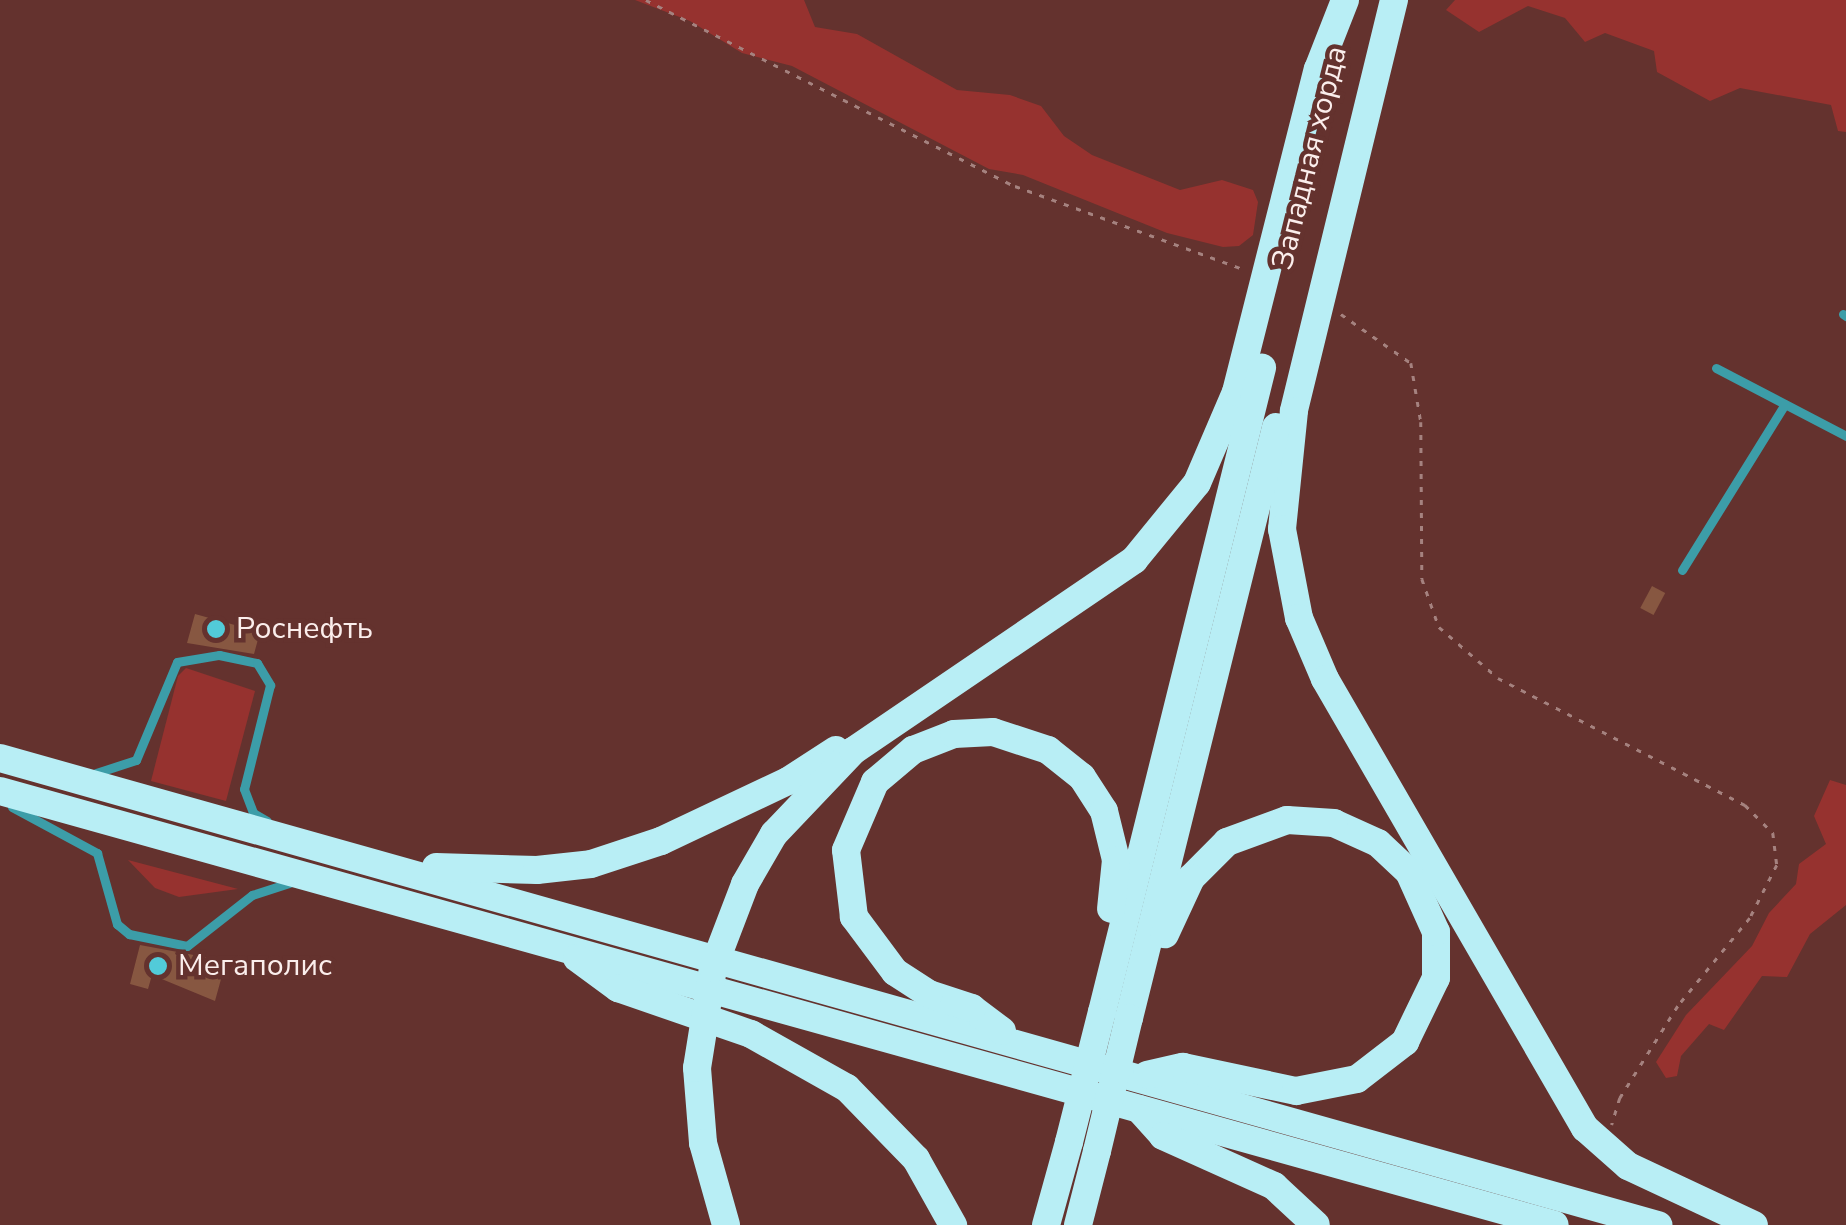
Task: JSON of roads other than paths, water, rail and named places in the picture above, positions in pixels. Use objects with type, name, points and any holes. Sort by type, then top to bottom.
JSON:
[{"type":"highway","points":[[726,1225],[703,1143],[697,1068],[713,968],[745,884],[774,834],[853,751],[1134,560],[1197,483],[1236,392],[1318,69],[1345,0]]},
{"type":"highway","name":"Западная хорда","points":[[1116,1015],[1272,325],[1354,0]]},
{"type":"highway","name":"Западная хорда","points":[[1116,1015],[1300,332],[1383,0]]},
{"type":"highway","points":[[1394,0],[1294,410],[1282,528],[1299,618],[1325,680],[1585,1128],[1628,1166],[1754,1225]]},
{"type":"highway","points":[[1014,1041],[972,1008],[894,972],[870,946],[849,901],[846,850],[858,810],[892,764],[934,740],[993,732],[1031,741],[1067,762],[1095,796],[1116,860],[1098,971],[1116,1015],[1095,1158],[1092,1225]]},
{"type":"highway","points":[[390,866],[537,870],[591,864],[661,841],[788,782],[835,750],[853,751]]},
{"type":"highway","points":[[0,758],[1658,1225]]},
{"type":"highway","points":[[0,791],[1555,1225]]},
{"type":"highway","points":[[1046,1225],[1069,1142],[1116,1015],[1191,878],[1227,842],[1264,825],[1312,820],[1355,830],[1394,856],[1428,906],[1438,955],[1431,998],[1416,1028],[1375,1070],[1310,1091],[1249,1085],[1183,1067],[1140,1076]]},
{"type":"highway","points":[[564,948],[618,988],[751,1034],[847,1088],[916,1159],[953,1225]]},
{"type":"highway","points":[[1138,1108],[1163,1136],[1274,1186],[1316,1225]]},
{"type":"highway","points":[[1078,1225],[1095,1158]]},
{"type":"lane","points":[[1716,368],[1846,436]]},
{"type":"lane","points":[[1682,570],[1785,404]]},
{"type":"lane","points":[[32,766],[120,770],[146,747],[177,662],[244,659],[264,667],[270,685],[244,789],[246,802],[299,840]]},
{"type":"lane","points":[[0,801],[83,840],[105,872],[116,924],[176,946],[196,942],[260,890],[328,881]]},
{"type":"place","name":"Роснефть","points":[[216,629]]},
{"type":"place","name":"Мегаполис","points":[[158,966]]}]
